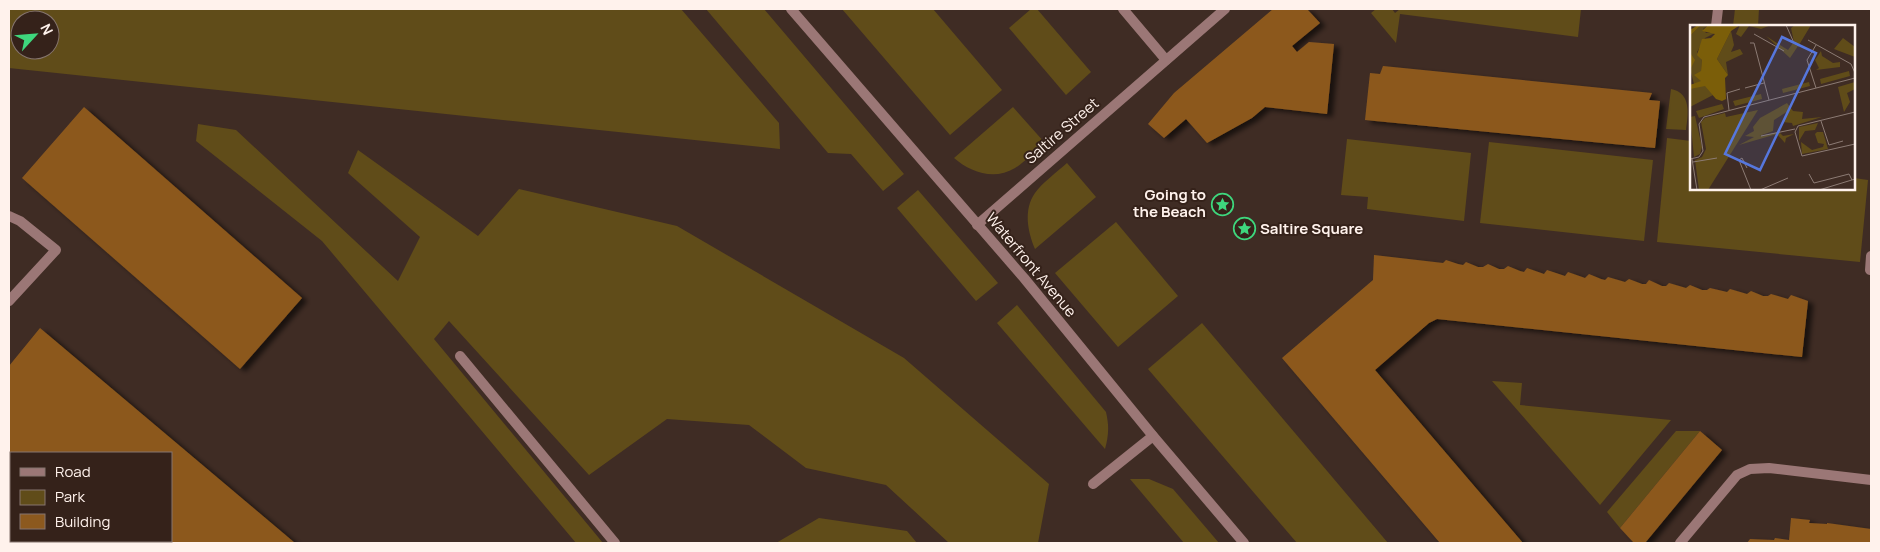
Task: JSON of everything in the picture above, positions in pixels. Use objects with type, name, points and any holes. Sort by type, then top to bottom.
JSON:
[{"type":"street","name":"Waterfront Avenue","points":[[791,9],[1024,278],[1153,436],[1244,543]]},
{"type":"street","points":[[1123,9],[1166,60]]},
{"type":"street","name":"Saltire Street","points":[[977,225],[1225,9]]},
{"type":"street","points":[[1716,25],[1718,9]]},
{"type":"street","points":[[9,216],[20,221],[56,250],[9,301]]},
{"type":"street","points":[[1870,270],[1871,256]]},
{"type":"street","points":[[460,356],[615,543]]},
{"type":"street","points":[[1093,484],[1153,436]]},
{"type":"street","points":[[1680,543],[1736,475],[1750,470],[1769,468],[1871,480]]},
{"type":"green space","points":[[9,9],[681,9],[779,123],[780,149],[9,68]]},
{"type":"green space","points":[[706,9],[764,9],[904,174],[883,191],[851,154],[828,153]]},
{"type":"green space","points":[[842,9],[933,9],[1002,90],[950,135]]},
{"type":"green space","points":[[1031,9],[1037,9],[1091,72],[1066,95],[1009,28]]},
{"type":"green space","points":[[1376,9],[1392,9],[1395,13],[1400,9],[1581,9],[1578,37],[1400,14],[1396,43],[1371,13]]},
{"type":"green space","points":[[1735,9],[1759,9],[1758,25],[1733,25]]},
{"type":"green space","points":[[1671,89],[1678,91],[1686,100],[1688,111],[1686,130],[1666,129]]},
{"type":"green space","points":[[1013,107],[1045,143],[1026,160],[1007,172],[991,174],[975,171],[954,158]]},
{"type":"green space","points":[[198,124],[236,130],[398,281],[420,237],[348,173],[358,150],[478,236],[519,189],[677,226],[904,358],[1049,484],[1038,543],[949,543],[886,485],[806,468],[749,425],[667,419],[589,475],[449,321],[434,339],[603,543],[576,543],[322,241],[196,141]]},
{"type":"green space","points":[[1667,138],[1690,141],[1690,190],[1855,190],[1855,178],[1868,180],[1860,262],[1657,242]]},
{"type":"green space","points":[[1347,139],[1471,153],[1464,221],[1367,209],[1368,197],[1341,195]]},
{"type":"green space","points":[[1489,142],[1653,160],[1644,241],[1480,223]]},
{"type":"green space","points":[[1067,163],[1096,197],[1035,249],[1028,221],[1031,200],[1042,185]]},
{"type":"green space","points":[[918,190],[998,283],[976,301],[897,208]]},
{"type":"green space","points":[[1116,222],[1178,296],[1118,347],[1055,273]]},
{"type":"green space","points":[[1017,305],[1106,412],[1108,430],[1105,449],[997,323]]},
{"type":"green space","points":[[1202,323],[1388,543],[1297,543],[1148,369]]},
{"type":"green space","points":[[1492,381],[1522,383],[1520,405],[1671,420],[1600,505]]},
{"type":"green space","points":[[1676,431],[1700,431],[1620,528],[1607,512]]},
{"type":"green space","points":[[1130,479],[1149,479],[1173,489],[1219,543],[1184,543]]},
{"type":"green space","points":[[819,518],[907,531],[917,543],[776,543]]},
{"type":"building","points":[[1273,9],[1307,9],[1320,23],[1292,46],[1297,52],[1309,42],[1334,44],[1327,114],[1265,107],[1252,118],[1207,143],[1186,119],[1164,138],[1148,124],[1174,93]]},
{"type":"building","points":[[1383,66],[1652,93],[1649,100],[1660,101],[1655,148],[1365,120],[1370,73],[1380,74]]},
{"type":"building","points":[[84,107],[302,298],[240,369],[22,178]]},
{"type":"building","points":[[1374,255],[1443,263],[1446,260],[1463,265],[1466,262],[1478,267],[1488,264],[1499,269],[1504,269],[1508,266],[1524,272],[1527,268],[1544,274],[1547,270],[1565,276],[1568,272],[1585,278],[1589,274],[1605,280],[1608,277],[1625,282],[1629,279],[1642,284],[1646,284],[1649,280],[1662,286],[1666,286],[1669,283],[1686,288],[1690,285],[1702,290],[1710,288],[1727,292],[1730,289],[1747,294],[1751,291],[1763,296],[1771,294],[1788,299],[1791,295],[1808,301],[1802,357],[1437,319],[1429,323],[1375,370],[1523,543],[1440,543],[1282,358],[1373,280]]},
{"type":"building","points":[[40,328],[295,543],[9,543],[9,366]]},
{"type":"building","points":[[1700,431],[1722,450],[1645,543],[1634,543],[1620,528]]},
{"type":"building","points":[[1791,518],[1810,520],[1809,523],[1827,523],[1871,529],[1871,543],[1747,543],[1750,539],[1774,540],[1775,538],[1789,540]]},
{"type":"place","name":"Going to the Beach","points":[[1222,204]]},
{"type":"place","name":"Saltire Square","points":[[1244,229]]}]
